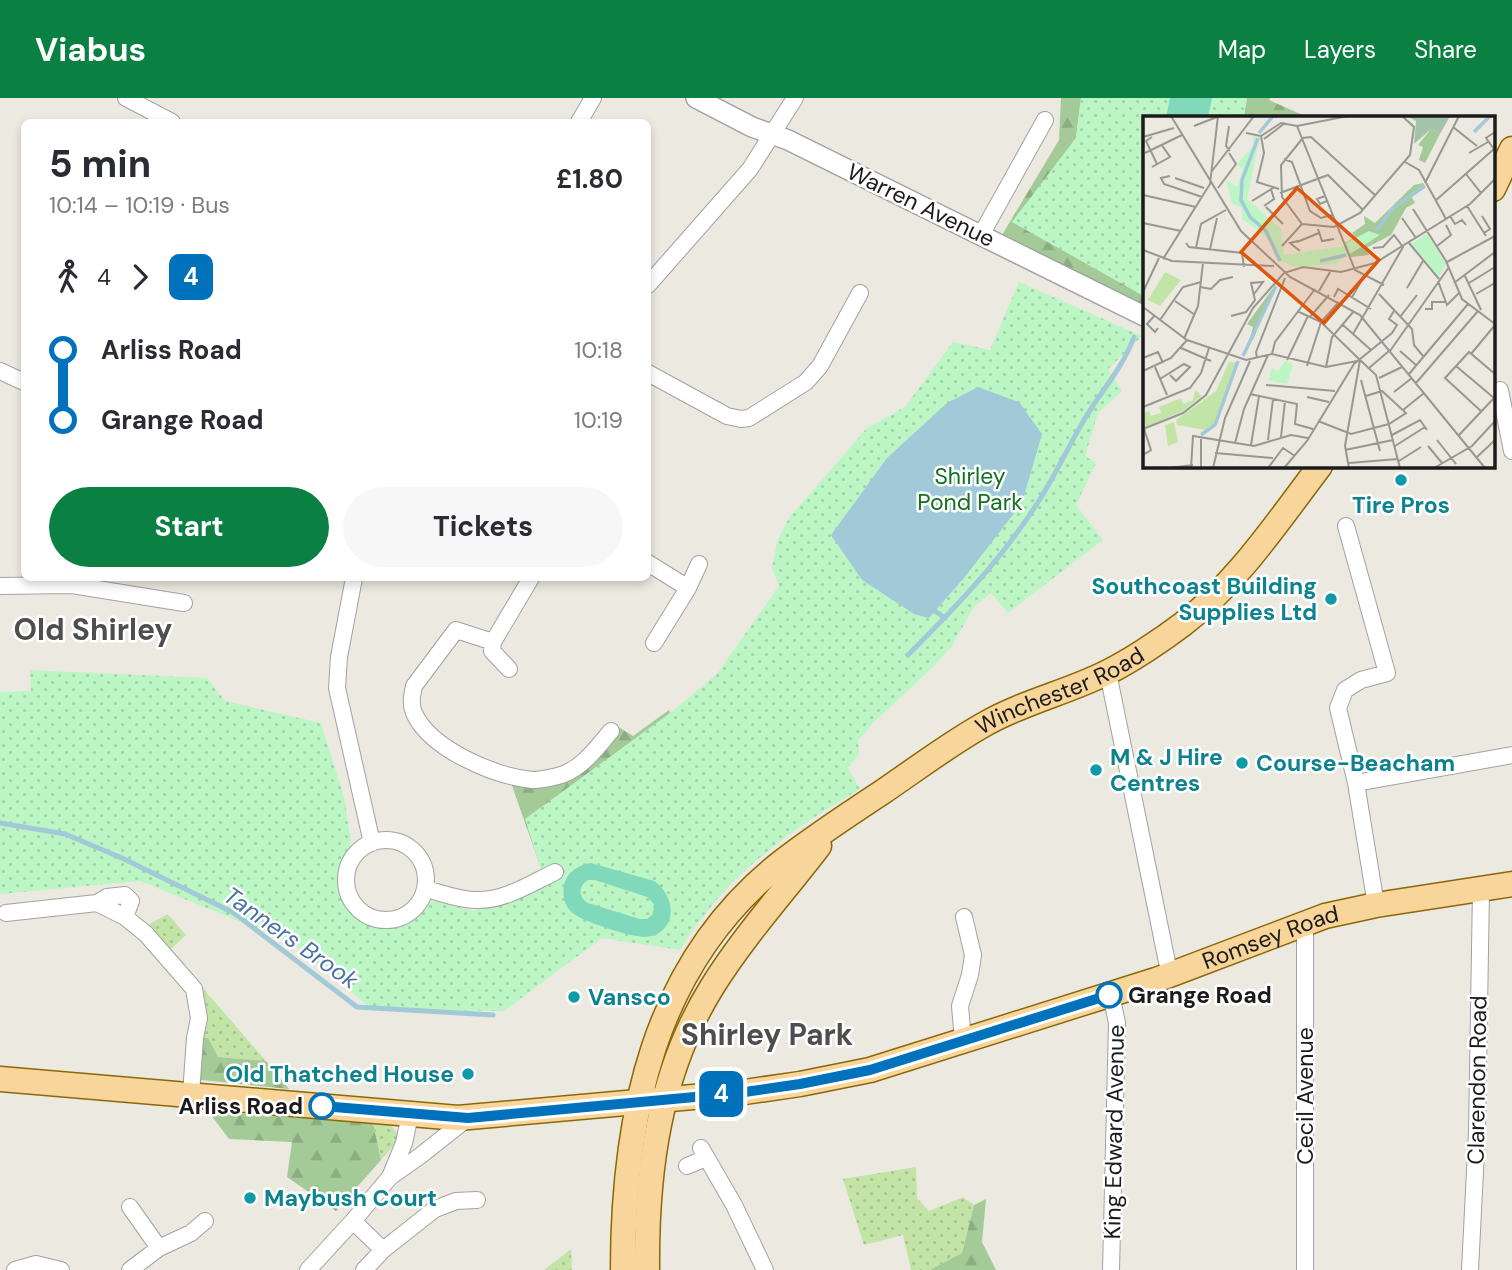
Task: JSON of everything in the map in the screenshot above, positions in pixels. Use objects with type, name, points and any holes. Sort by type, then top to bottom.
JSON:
[{"type":"main road","points":[[1494,187],[1512,149]]},
{"type":"main road","name":"Winchester Road","points":[[623,1270],[626,1181],[637,1103],[668,1011],[684,976],[706,942],[729,914],[778,865],[987,722],[1109,680],[1201,609],[1235,575],[1319,467]]},
{"type":"main road","name":"Winchester Road","points":[[648,1270],[649,1184],[664,1099],[682,1044],[713,986],[833,826]]},
{"type":"main road","name":"Romsey Road","points":[[0,1079],[468,1118],[738,1093],[870,1070],[1111,994],[1305,922],[1376,905],[1512,884]]},
{"type":"street","points":[[127,98],[166,119]]},
{"type":"street","points":[[581,119],[593,98]]},
{"type":"street","name":"Warren Avenue","points":[[696,98],[752,127],[788,140],[1143,316]]},
{"type":"street","points":[[651,282],[750,169],[795,98]]},
{"type":"street","points":[[981,236],[1045,120]]},
{"type":"street","points":[[651,375],[727,416],[749,418],[806,382],[820,366],[860,293]]},
{"type":"street","points":[[2,375],[21,381]]},
{"type":"street","points":[[1502,390],[1512,451]]},
{"type":"street","points":[[1346,526],[1387,673],[1362,680],[1345,690],[1338,708],[1356,783],[1376,905]]},
{"type":"street","points":[[654,643],[688,588],[699,564]]},
{"type":"street","points":[[651,565],[688,588]]},
{"type":"street","points":[[353,581],[339,657],[338,701],[372,843]]},
{"type":"street","points":[[509,669],[492,651],[493,642],[529,581]]},
{"type":"street","points":[[0,586],[72,585],[184,603]]},
{"type":"street","points":[[493,642],[456,630],[414,686],[413,711],[435,740],[457,754],[490,769],[534,780],[565,773],[585,760],[611,731]]},
{"type":"street","points":[[1109,680],[1167,962],[1172,973]]},
{"type":"street","points":[[1356,783],[1512,755]]},
{"type":"street","points":[[394,840],[414,851],[423,862],[426,889],[416,906],[406,915],[392,920],[374,918],[362,912],[348,893],[348,869],[361,849],[372,843],[394,840]]},
{"type":"street","points":[[426,889],[473,901],[489,900],[507,895],[555,872]]},
{"type":"street","name":"Clarendon Road","points":[[1470,1270],[1477,1132],[1481,889]]},
{"type":"street","points":[[6,913],[97,903],[125,917],[146,934],[194,989],[199,1018],[191,1094]]},
{"type":"street","points":[[964,917],[973,955],[960,1006],[964,1041]]},
{"type":"street","name":"Cecil Avenue","points":[[1305,922],[1306,1270]]},
{"type":"street","name":"King Edward Avenue","points":[[1111,994],[1117,1023],[1111,1270]]},
{"type":"street","points":[[390,1177],[404,1143],[410,1115]]},
{"type":"street","points":[[308,1270],[390,1177],[468,1118]]},
{"type":"street","points":[[687,1166],[703,1153],[734,1205],[765,1270]]},
{"type":"street","points":[[364,1270],[383,1250],[435,1209],[456,1201],[477,1200]]},
{"type":"street","points":[[130,1207],[159,1248]]},
{"type":"street","points":[[130,1270],[159,1248],[191,1233],[205,1221]]},
{"type":"street","points":[[353,1221],[383,1250]]},
{"type":"street","points":[[15,1270],[36,1264],[61,1270]]},
{"type":"green space","points":[[1061,98],[1081,98],[1076,138],[1013,222],[1143,295],[1143,306],[999,240],[1059,140]]},
{"type":"green space","points":[[1081,98],[1247,98],[1244,116],[1143,116],[1143,295],[1012,222],[1076,138]]},
{"type":"green space","points":[[1170,98],[1212,98],[1208,116],[1166,116]]},
{"type":"green space","points":[[1247,98],[1270,98],[1269,100],[1305,116],[1244,116]]},
{"type":"green space","name":"Shirley Pond Park","points":[[1019,282],[1142,336],[1108,369],[1122,391],[1098,413],[1085,456],[1096,463],[1076,505],[1103,540],[1008,613],[991,593],[974,607],[951,647],[858,741],[859,754],[848,768],[860,789],[807,822],[760,858],[717,899],[680,950],[602,938],[504,1011],[373,1010],[293,943],[140,881],[0,894],[0,692],[31,691],[30,670],[207,678],[225,701],[321,723],[344,797],[351,841],[342,878],[346,902],[372,923],[393,923],[408,919],[429,903],[437,901],[474,911],[509,901],[546,885],[525,819],[670,713],[717,674],[779,586],[772,568],[777,542],[789,518],[867,428],[905,407],[953,342],[990,350]]},
{"type":"green space","points":[[669,710],[670,713],[542,871],[510,780],[589,763],[620,728],[633,736]]},
{"type":"green space","points":[[591,863],[654,881],[662,888],[670,904],[671,913],[664,929],[656,934],[640,937],[598,925],[571,911],[563,893],[565,880],[570,873]],"holes":[[[588,880],[647,897],[654,904],[653,914],[647,919],[640,919],[588,903],[582,898],[581,888]]]},
{"type":"green space","points":[[168,914],[186,935],[170,950],[266,1061],[218,1057],[195,1038],[194,989],[140,929]]},
{"type":"green space","points":[[195,1038],[208,1038],[218,1057],[266,1061],[289,1089],[192,1079]]},
{"type":"green space","points":[[208,1111],[373,1123],[381,1160],[336,1211],[287,1177],[292,1142],[229,1139]]},
{"type":"green space","points":[[384,1122],[391,1125],[398,1135],[396,1143],[381,1160],[373,1123]]},
{"type":"green space","points":[[916,1167],[917,1198],[929,1211],[963,1197],[974,1205],[962,1253],[930,1270],[911,1270],[903,1235],[864,1245],[843,1179]]},
{"type":"green space","points":[[986,1199],[982,1242],[996,1270],[930,1270],[962,1253],[974,1205]]},
{"type":"green space","points":[[571,1249],[572,1270],[544,1270]]},
{"type":"water","points":[[978,387],[1019,402],[1042,434],[1022,503],[929,618],[914,614],[862,580],[831,535],[887,458],[947,403]]},
{"type":"waterway","points":[[908,655],[978,581],[1026,521],[1087,415],[1119,368],[1134,337]]},
{"type":"waterway","points":[[935,611],[945,618]]},
{"type":"waterway","name":"Tanners Brook","points":[[0,823],[65,834],[122,858],[234,913],[357,1007],[493,1015]]},
{"type":"bus line","name":"4","points":[[322,1106],[468,1118],[738,1093],[870,1070],[1109,995]]},
{"type":"place","name":"Tire Pros","points":[[1401,480]]},
{"type":"place","name":"Southcoast Building Supplies Ltd","points":[[1331,599]]},
{"type":"place","name":"Course-Beacham","points":[[1242,763]]},
{"type":"place","name":"M & J Hire Centres","points":[[1096,770]]},
{"type":"place","name":"Grange Road","points":[[1109,995]]},
{"type":"place","name":"Vansco","points":[[574,997]]},
{"type":"place","name":"Old Thatched House","points":[[468,1074]]},
{"type":"place","name":"Arliss Road","points":[[322,1106]]},
{"type":"place","name":"Maybush Court","points":[[250,1198]]},
{"type":"district","name":"Old Shirley","points":[[93,630]]},
{"type":"district","name":"Shirley Park","points":[[767,1035]]}]
